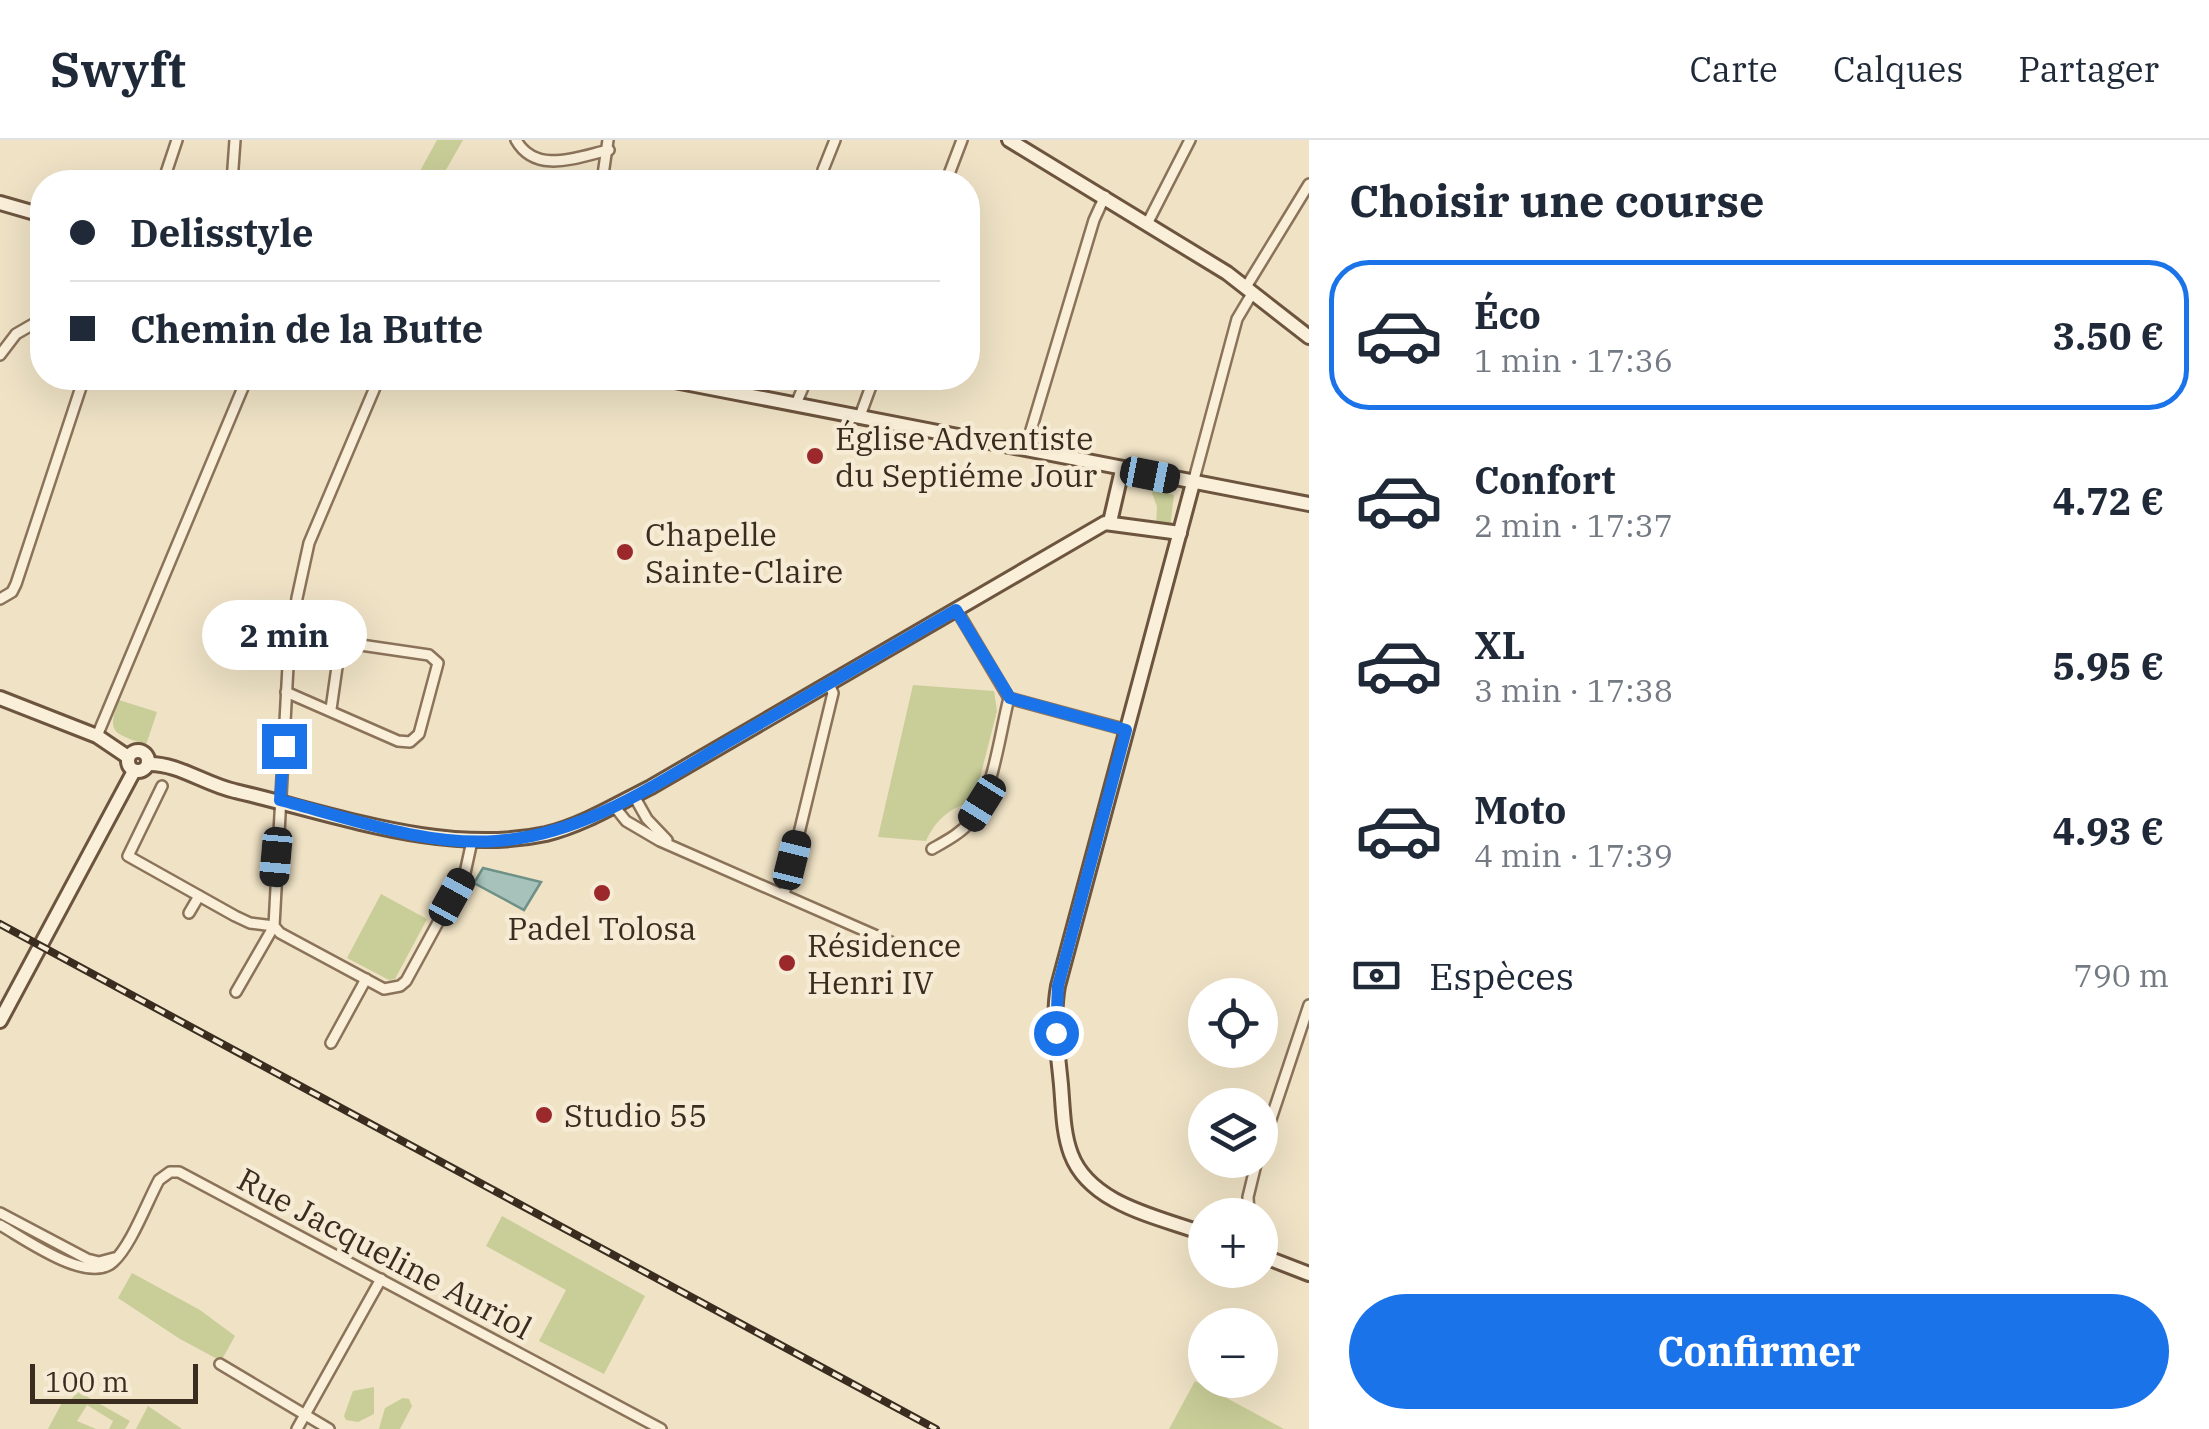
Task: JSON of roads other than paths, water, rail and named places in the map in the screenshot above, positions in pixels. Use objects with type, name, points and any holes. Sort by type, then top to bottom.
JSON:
[{"type":"street","points":[[167,170],[177,140]]},
{"type":"street","points":[[233,170],[236,140]]},
{"type":"street","points":[[516,140],[527,154],[549,162],[608,145],[604,170]]},
{"type":"street","points":[[823,170],[835,140]]},
{"type":"street","points":[[951,170],[962,140]]},
{"type":"street","points":[[1009,140],[1148,222],[1250,289],[1309,337]]},
{"type":"street","points":[[1148,222],[1186,142]]},
{"type":"street","points":[[1188,1228],[1113,1199],[1082,1174],[1071,1155],[1055,1021],[1058,986],[1237,319],[1309,184]]},
{"type":"street","points":[[1026,450],[1104,196]]},
{"type":"street","points":[[0,203],[30,212]]},
{"type":"street","points":[[0,355],[16,334],[30,325]]},
{"type":"street","points":[[0,599],[12,592],[16,584],[80,390]]},
{"type":"street","points":[[96,736],[242,390]]},
{"type":"street","points":[[236,992],[274,926],[286,692],[297,598],[309,544],[375,390]]},
{"type":"street","points":[[748,390],[796,404],[1309,504]]},
{"type":"street","points":[[796,404],[802,390]]},
{"type":"street","points":[[860,416],[870,390]]},
{"type":"street","points":[[1110,522],[1122,470]]},
{"type":"street","points":[[0,698],[96,736],[137,764],[170,767],[280,806],[472,842],[546,834],[634,796],[1110,522],[1180,533]]},
{"type":"street","points":[[956,610],[1010,698],[1126,730]]},
{"type":"street","points":[[286,692],[398,741],[410,742],[419,734],[438,663],[429,655],[347,643],[340,652],[331,710]]},
{"type":"street","points":[[784,895],[833,693],[829,684]]},
{"type":"street","points":[[932,848],[954,837],[982,803],[1010,698]]},
{"type":"street","points":[[0,1021],[137,764]]},
{"type":"street","points":[[162,786],[128,856],[250,923],[274,926],[280,933],[390,989],[406,981],[465,873],[472,842]]},
{"type":"street","points":[[634,796],[656,830],[681,850]]},
{"type":"street","points":[[614,806],[626,822],[681,850],[911,950]]},
{"type":"street","points":[[190,913],[198,896]]},
{"type":"street","points":[[331,1043],[366,979]]},
{"type":"street","points":[[1278,1098],[1309,1004]]},
{"type":"street","name":"Rue Jacqueline Auriol","points":[[120,1254],[159,1180],[170,1172],[179,1172],[660,1429]]},
{"type":"street","points":[[0,1213],[87,1259],[106,1261],[120,1254]]},
{"type":"street","points":[[0,1225],[82,1269],[102,1269],[120,1254]]},
{"type":"street","points":[[1278,1262],[1309,1274]]},
{"type":"street","points":[[297,1429],[380,1279]]},
{"type":"street","points":[[220,1364],[330,1429]]},
{"type":"water","points":[[483,868],[541,882],[524,910],[474,883]]},
{"type":"railway","points":[[0,924],[936,1429]]},
{"type":"place","name":"Église Adventiste du Septiéme Jour","points":[[815,456]]},
{"type":"place","name":"Chapelle Sainte-Claire","points":[[625,552]]},
{"type":"place","name":"Padel Tolosa","points":[[602,893]]},
{"type":"place","name":"Résidence Henri IV","points":[[787,963]]},
{"type":"place","name":"Studio 55","points":[[544,1115]]}]
